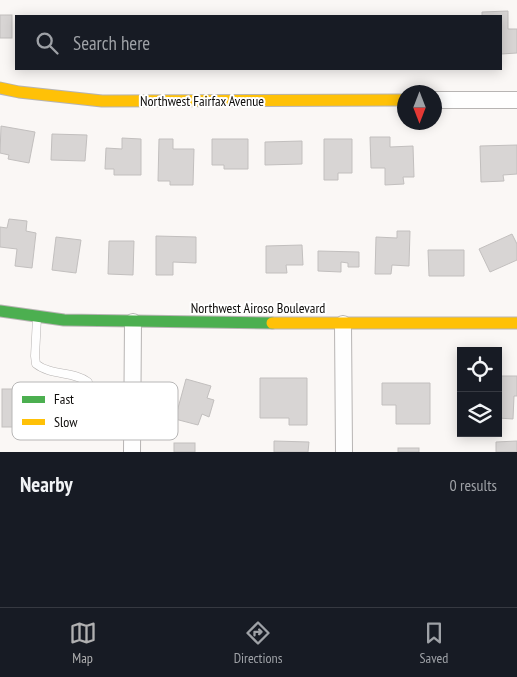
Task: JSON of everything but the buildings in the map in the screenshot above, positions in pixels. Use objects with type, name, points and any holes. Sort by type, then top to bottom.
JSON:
[{"type":"main road","name":"Northwest Fairfax Avenue","points":[[0,88],[19,92],[102,101],[397,100]]},
{"type":"main road","name":"Northwest Airoso Boulevard","points":[[0,311],[64,320],[132,322],[517,323]]},
{"type":"street","points":[[442,100],[517,100]]},
{"type":"street","points":[[132,322],[132,382]]},
{"type":"street","points":[[343,324],[344,452]]},
{"type":"lane","points":[[37,316],[36,364],[49,371],[84,378],[88,382]]},
{"type":"traffic: fast","points":[[0,311],[64,320],[272,323]]},
{"type":"traffic: slow","points":[[0,88],[19,92],[102,101],[397,100]]},
{"type":"traffic: slow","points":[[272,323],[517,323]]}]
